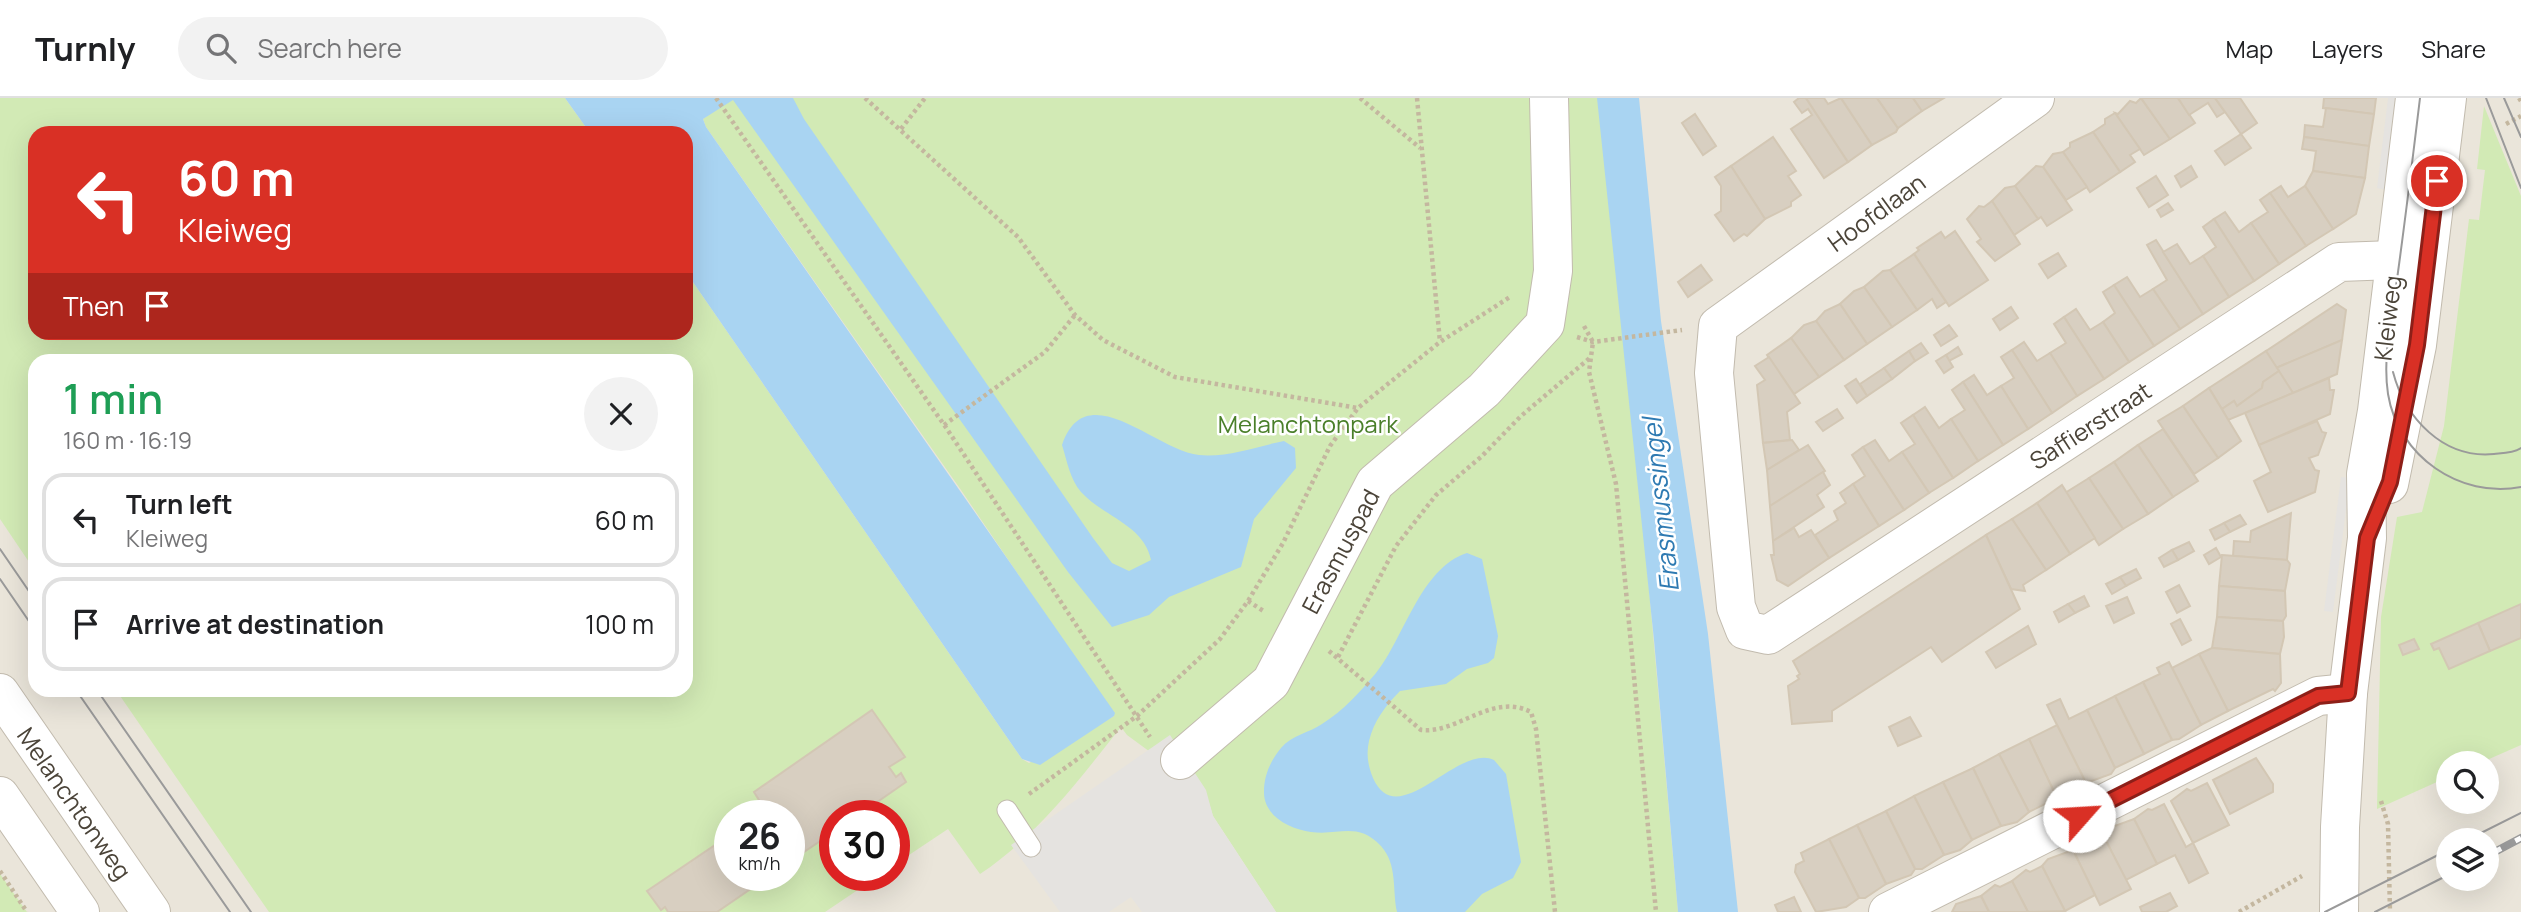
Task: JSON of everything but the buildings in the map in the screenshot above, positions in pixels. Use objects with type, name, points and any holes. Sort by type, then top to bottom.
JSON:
[{"type":"street","name":"Erasmuspad","points":[[1180,761],[1271,682],[1375,483],[1484,390],[1545,324],[1553,271],[1549,98]]},
{"type":"street","name":"Hoofdlaan","points":[[1703,328],[2035,98]]},
{"type":"street","name":"Kleiweg","points":[[2410,262],[2415,98]]},
{"type":"street","name":"Kleiweg","points":[[2339,912],[2340,827],[2348,693],[2367,538],[2365,474],[2376,411],[2447,98]]},
{"type":"street","name":"Saffierstraat","points":[[1703,328],[1714,373],[1736,607],[1745,630],[1768,635],[2339,262],[2410,262]]},
{"type":"street","name":"Melanchtonweg","points":[[0,693],[151,912]]},
{"type":"street","name":"Kleiweg","points":[[2348,693],[2361,769],[2362,912]]},
{"type":"street","points":[[1888,912],[2318,696],[2348,693]]},
{"type":"street","points":[[0,796],[80,912]]},
{"type":"lane","points":[[1007,810],[1031,847]]},
{"type":"path","points":[[716,98],[944,425],[1154,743],[1180,761]]},
{"type":"path","points":[[865,98],[1018,237],[1075,315],[1103,340],[1175,377],[1357,408]]},
{"type":"path","points":[[901,129],[925,98]]},
{"type":"path","points":[[1360,98],[1421,148]]},
{"type":"path","points":[[1417,98],[1440,342]]},
{"type":"path","points":[[2506,124],[2521,116]]},
{"type":"path","points":[[1007,810],[1137,716],[1220,639],[1248,601],[1283,542],[1330,446],[1357,408],[1440,342],[1506,302]]},
{"type":"path","points":[[944,425],[1045,352],[1075,315]]},
{"type":"path","points":[[1656,912],[1616,484],[1589,372],[1593,342],[1703,328]]},
{"type":"path","points":[[1338,657],[1396,546],[1436,495],[1591,356]]},
{"type":"path","points":[[1368,683],[1421,730],[1433,731],[1498,707],[1519,706],[1531,712],[1536,729],[1555,912]]},
{"type":"path","points":[[2388,824],[2390,912]]},
{"type":"path","points":[[0,871],[27,912]]},
{"type":"path","points":[[2239,912],[2311,871]]},
{"type":"shaded area","points":[[0,98],[2521,98],[2521,912],[0,912]]},
{"type":"shaded area","points":[[2388,98],[2397,98],[2386,190],[2377,188]]},
{"type":"shaded area","points":[[2341,477],[2350,478],[2333,612],[2324,611]]},
{"type":"shaded area","points":[[1170,735],[1206,790],[1213,816],[1276,912],[1142,912],[1131,897],[1109,912],[1060,912],[1011,845]]},
{"type":"green space","name":"Melanchtonpark","points":[[0,98],[565,98],[585,126],[28,126],[28,340],[693,340],[693,282],[1022,759],[1029,763],[1114,716],[961,490],[706,127],[703,119],[707,116],[695,98],[1605,98],[1678,912],[1276,912],[1213,816],[1206,793],[1127,735],[1121,727],[1039,825],[980,874],[948,829],[910,854],[910,800],[819,800],[819,891],[856,891],[825,912],[269,912],[121,697],[693,697],[693,354],[28,354],[28,561],[0,519]]},
{"type":"green space","points":[[2484,106],[2521,196],[2521,745],[2499,755],[2499,751],[2436,751],[2436,782],[2377,809],[2381,617],[2397,517],[2422,512],[2444,426],[2469,219],[2479,220],[2485,170],[2477,169]]},
{"type":"green space","points":[[0,874],[27,912],[0,912]]},
{"type":"water","points":[[565,98],[793,98],[804,119],[1093,538],[1112,563],[1129,571],[1151,560],[1147,548],[1132,530],[1090,501],[1077,487],[1062,445],[1073,425],[1087,416],[1105,416],[1182,451],[1199,455],[1231,453],[1284,441],[1295,448],[1296,468],[1254,519],[1241,567],[1169,597],[1149,615],[1112,627],[1068,572],[733,100],[703,119],[1115,713],[1114,716],[1040,765],[1022,759],[693,282],[693,126],[585,126]]},
{"type":"water","name":"Erasmussingel","points":[[1597,98],[1639,98],[1661,321],[1708,634],[1738,912],[1678,912],[1654,640]]},
{"type":"water","points":[[1467,553],[1482,559],[1498,636],[1494,658],[1488,663],[1467,669],[1446,684],[1400,691],[1385,708],[1371,734],[1368,746],[1369,764],[1373,778],[1384,793],[1397,796],[1413,792],[1479,758],[1494,760],[1506,774],[1521,862],[1513,878],[1482,894],[1465,912],[1397,912],[1392,869],[1381,846],[1364,834],[1348,831],[1311,832],[1279,820],[1268,808],[1265,800],[1265,779],[1274,758],[1285,744],[1330,719],[1364,687],[1386,659],[1414,606],[1437,573],[1451,561]]},
{"type":"tram line","points":[[2420,98],[2389,333],[2386,364],[2388,394],[2394,416],[2404,436],[2418,454],[2435,468],[2476,486],[2498,489],[2521,487]]},
{"type":"tram line","points":[[2486,98],[2521,188]]},
{"type":"tram line","points":[[2504,98],[2521,137]]},
{"type":"tram line","points":[[2393,372],[2407,405],[2429,432],[2443,442],[2458,450],[2476,454],[2505,453],[2521,448]]},
{"type":"tram line","points":[[0,549],[28,590]]},
{"type":"tram line","points":[[0,579],[28,620]]},
{"type":"tram line","points":[[81,697],[230,912]]},
{"type":"tram line","points":[[102,697],[251,912]]},
{"type":"tram line","points":[[2491,828],[2521,813]]},
{"type":"tram line","points":[[2325,912],[2436,856]]},
{"type":"tram line","points":[[2375,912],[2436,881]]},
{"type":"railway","points":[[2499,850],[2521,838]]},
{"type":"route","points":[[2079,816],[2318,696],[2348,693],[2367,538],[2390,482],[2417,345],[2437,181]]}]
